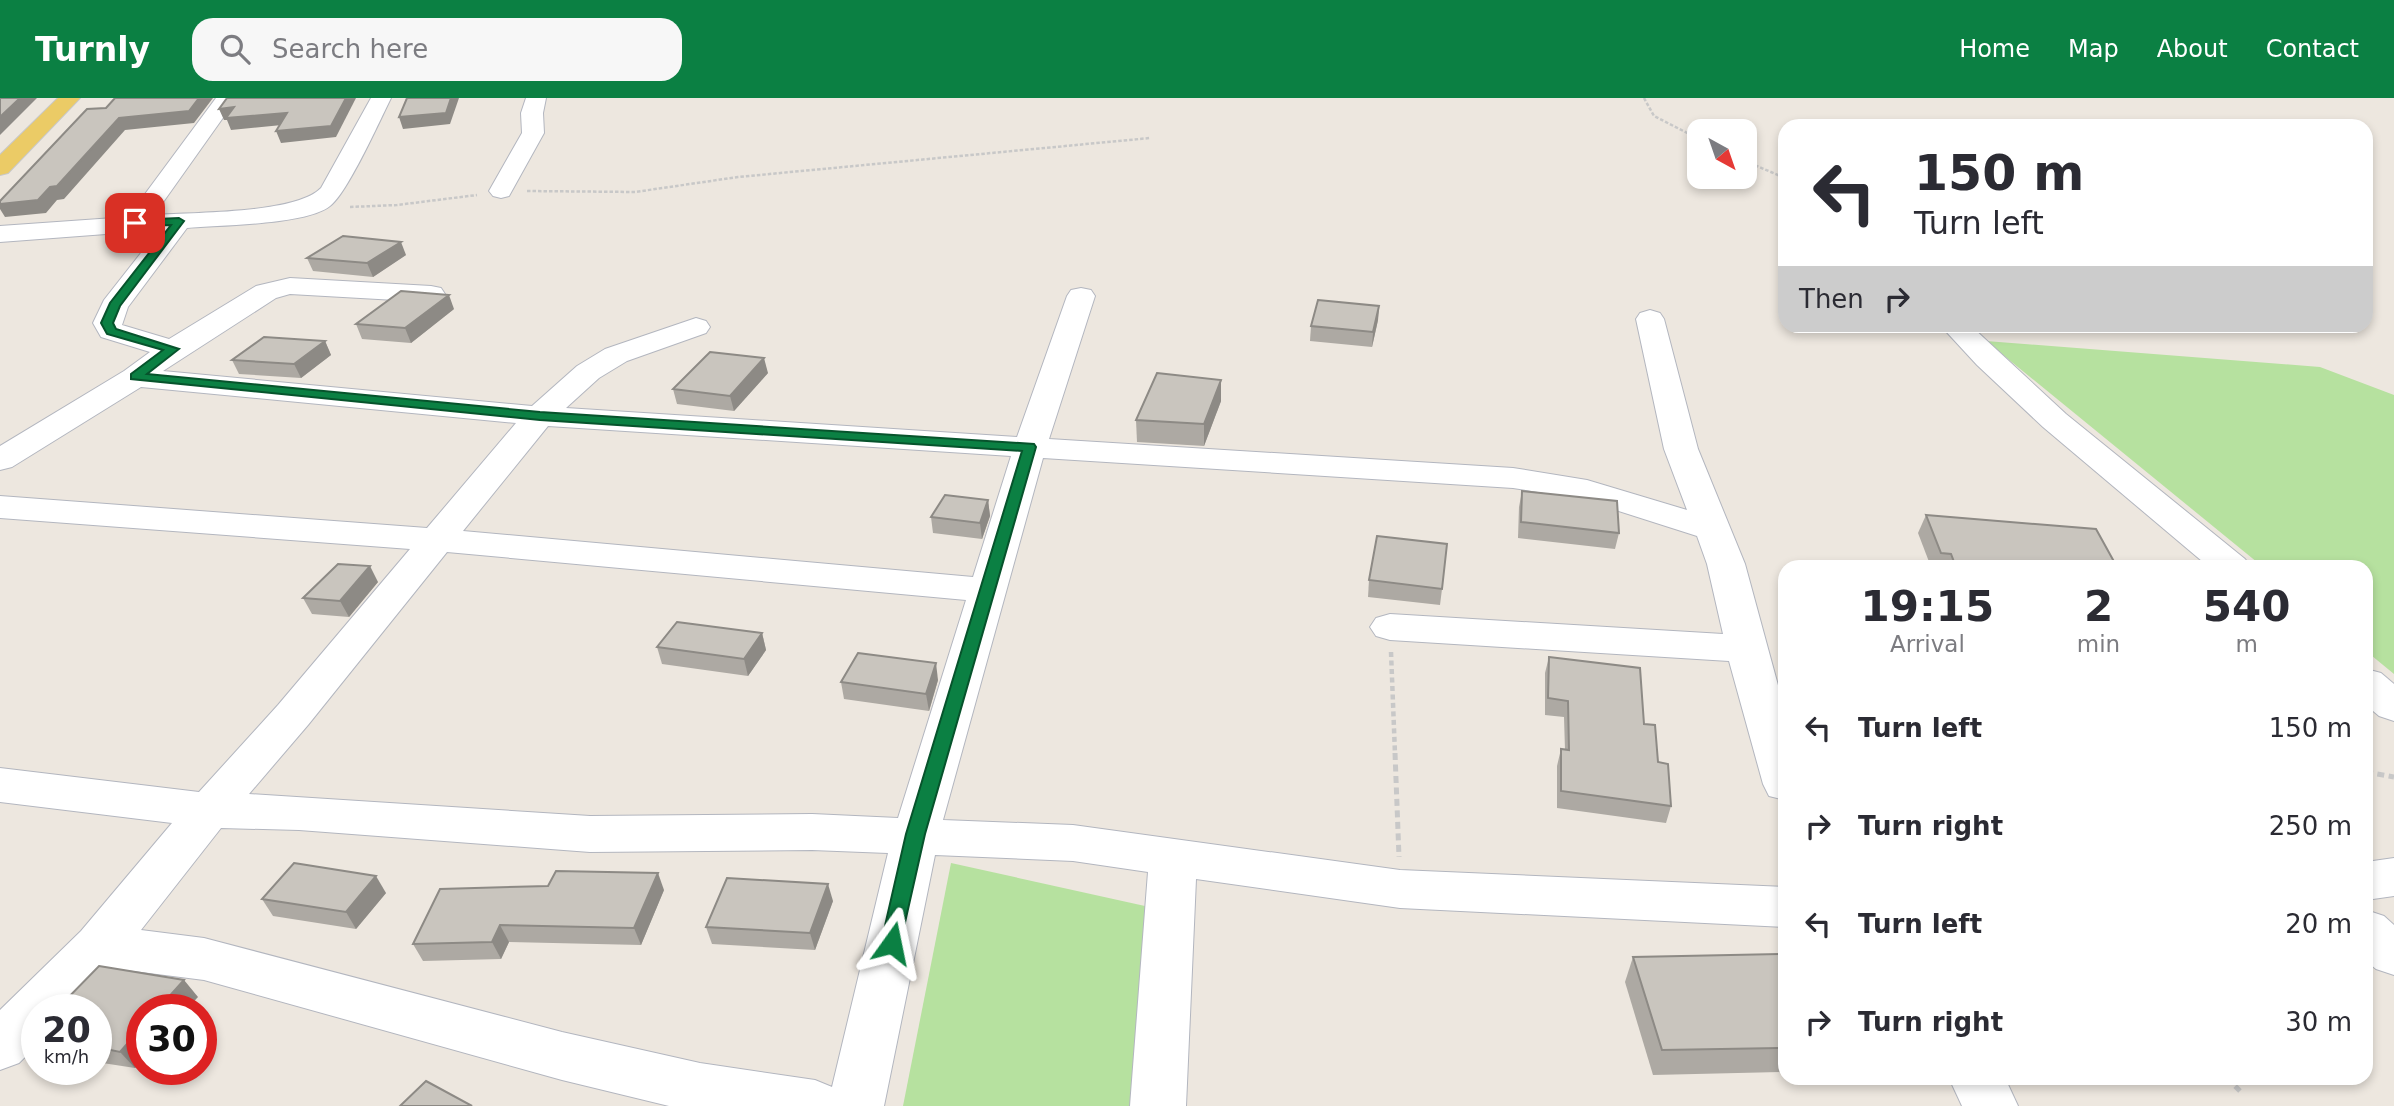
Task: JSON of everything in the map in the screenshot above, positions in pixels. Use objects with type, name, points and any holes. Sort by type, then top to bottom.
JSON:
[{"type":"main road","points":[[0,167],[69,98]]},
{"type":"street","points":[[135,223],[227,98]]},
{"type":"street","points":[[0,234],[262,216],[307,208],[321,202],[331,191],[381,98]]},
{"type":"street","points":[[501,191],[533,133],[532,113],[536,98]]},
{"type":"street","points":[[173,349],[111,331],[107,323],[114,306],[179,221]]},
{"type":"street","points":[[0,460],[135,377],[173,349],[253,298],[290,286],[431,294]]},
{"type":"street","points":[[856,1106],[916,834],[1030,447],[1081,296]]},
{"type":"street","points":[[1650,319],[1681,449],[1726,564],[1746,649],[1778,760]]},
{"type":"street","points":[[0,1046],[99,946],[209,810],[293,715],[540,416],[588,372],[616,355],[696,327]]},
{"type":"street","points":[[1962,333],[2006,377],[2106,465],[2223,560]]},
{"type":"street","points":[[135,377],[540,416],[1541,481],[1587,490],[1711,529]]},
{"type":"street","points":[[0,507],[437,540],[988,590]]},
{"type":"street","points":[[1390,627],[1746,649]]},
{"type":"street","points":[[2373,689],[2394,706]]},
{"type":"street","points":[[0,785],[209,810],[299,813],[590,834],[812,832],[916,834],[1073,843],[1400,889],[1778,907]]},
{"type":"street","points":[[1158,1106],[1173,856]]},
{"type":"street","points":[[2373,880],[2394,877]]},
{"type":"street","points":[[2373,937],[2394,954]]},
{"type":"street","points":[[99,946],[204,959],[562,1056],[700,1088],[814,1106]]},
{"type":"street","points":[[1980,1085],[1990,1106]]},
{"type":"path","points":[[1644,98],[1654,116],[1687,133]]},
{"type":"path","points":[[307,208],[397,205],[501,191],[635,192],[738,177],[1150,138]]},
{"type":"path","points":[[1757,166],[1778,175]]},
{"type":"path","points":[[1390,627],[1400,889]]},
{"type":"path","points":[[2373,773],[2394,777]]},
{"type":"path","points":[[2234,1085],[2240,1091]]},
{"type":"green space","points":[[1986,341],[2320,367],[2394,395],[2394,674],[2373,657],[2373,560],[2254,560]]},
{"type":"green space","points":[[951,863],[1154,908],[1136,1106],[903,1106]]},
{"type":"building","points":[[0,98],[20,98],[0,117]]},
{"type":"building","points":[[115,98],[199,98],[189,111],[119,118],[57,186],[50,187],[38,200],[0,204],[87,109],[106,108]]},
{"type":"building","points":[[227,98],[346,98],[331,126],[276,131],[287,113],[226,118],[234,107],[219,109]]},
{"type":"building","points":[[407,98],[451,98],[446,113],[399,117]]},
{"type":"building","points":[[343,236],[401,242],[367,263],[307,258]]},
{"type":"building","points":[[401,291],[449,295],[405,328],[356,324]]},
{"type":"building","points":[[1318,300],[1379,306],[1373,332],[1311,326]]},
{"type":"building","points":[[264,337],[325,341],[294,364],[232,360]]},
{"type":"building","points":[[710,352],[764,358],[730,396],[673,389]]},
{"type":"building","points":[[1157,373],[1221,380],[1204,424],[1136,420]]},
{"type":"building","points":[[1522,491],[1617,501],[1619,533],[1521,522]]},
{"type":"building","points":[[945,495],[988,500],[980,523],[931,517]]},
{"type":"building","points":[[1926,515],[2096,529],[2113,560],[1953,560],[1951,554],[1941,553]]},
{"type":"building","points":[[1377,536],[1447,544],[1442,589],[1369,580]]},
{"type":"building","points":[[338,564],[370,566],[340,601],[303,598]]},
{"type":"building","points":[[677,622],[762,633],[744,659],[657,647]]},
{"type":"building","points":[[858,653],[936,663],[926,694],[841,682]]},
{"type":"building","points":[[1549,657],[1640,668],[1644,724],[1655,725],[1658,762],[1668,764],[1671,806],[1561,791],[1561,749],[1569,750],[1568,701],[1548,698]]},
{"type":"building","points":[[294,863],[376,876],[346,912],[262,899]]},
{"type":"building","points":[[556,871],[658,873],[634,928],[500,925],[492,942],[413,944],[440,889],[548,886]]},
{"type":"building","points":[[727,878],[828,884],[810,933],[706,927]]},
{"type":"building","points":[[1778,954],[1778,1048],[1662,1050],[1633,957]]},
{"type":"building","points":[[99,966],[184,980],[171,994],[126,994],[126,1045],[120,1052],[112,1050],[112,994],[72,994]]},
{"type":"building","points":[[426,1081],[472,1106],[400,1106]]},
{"type":"route","points":[[135,223],[179,221],[114,306],[107,323],[111,331],[173,349],[135,377],[540,416],[1030,447],[916,834],[892,943]]}]
